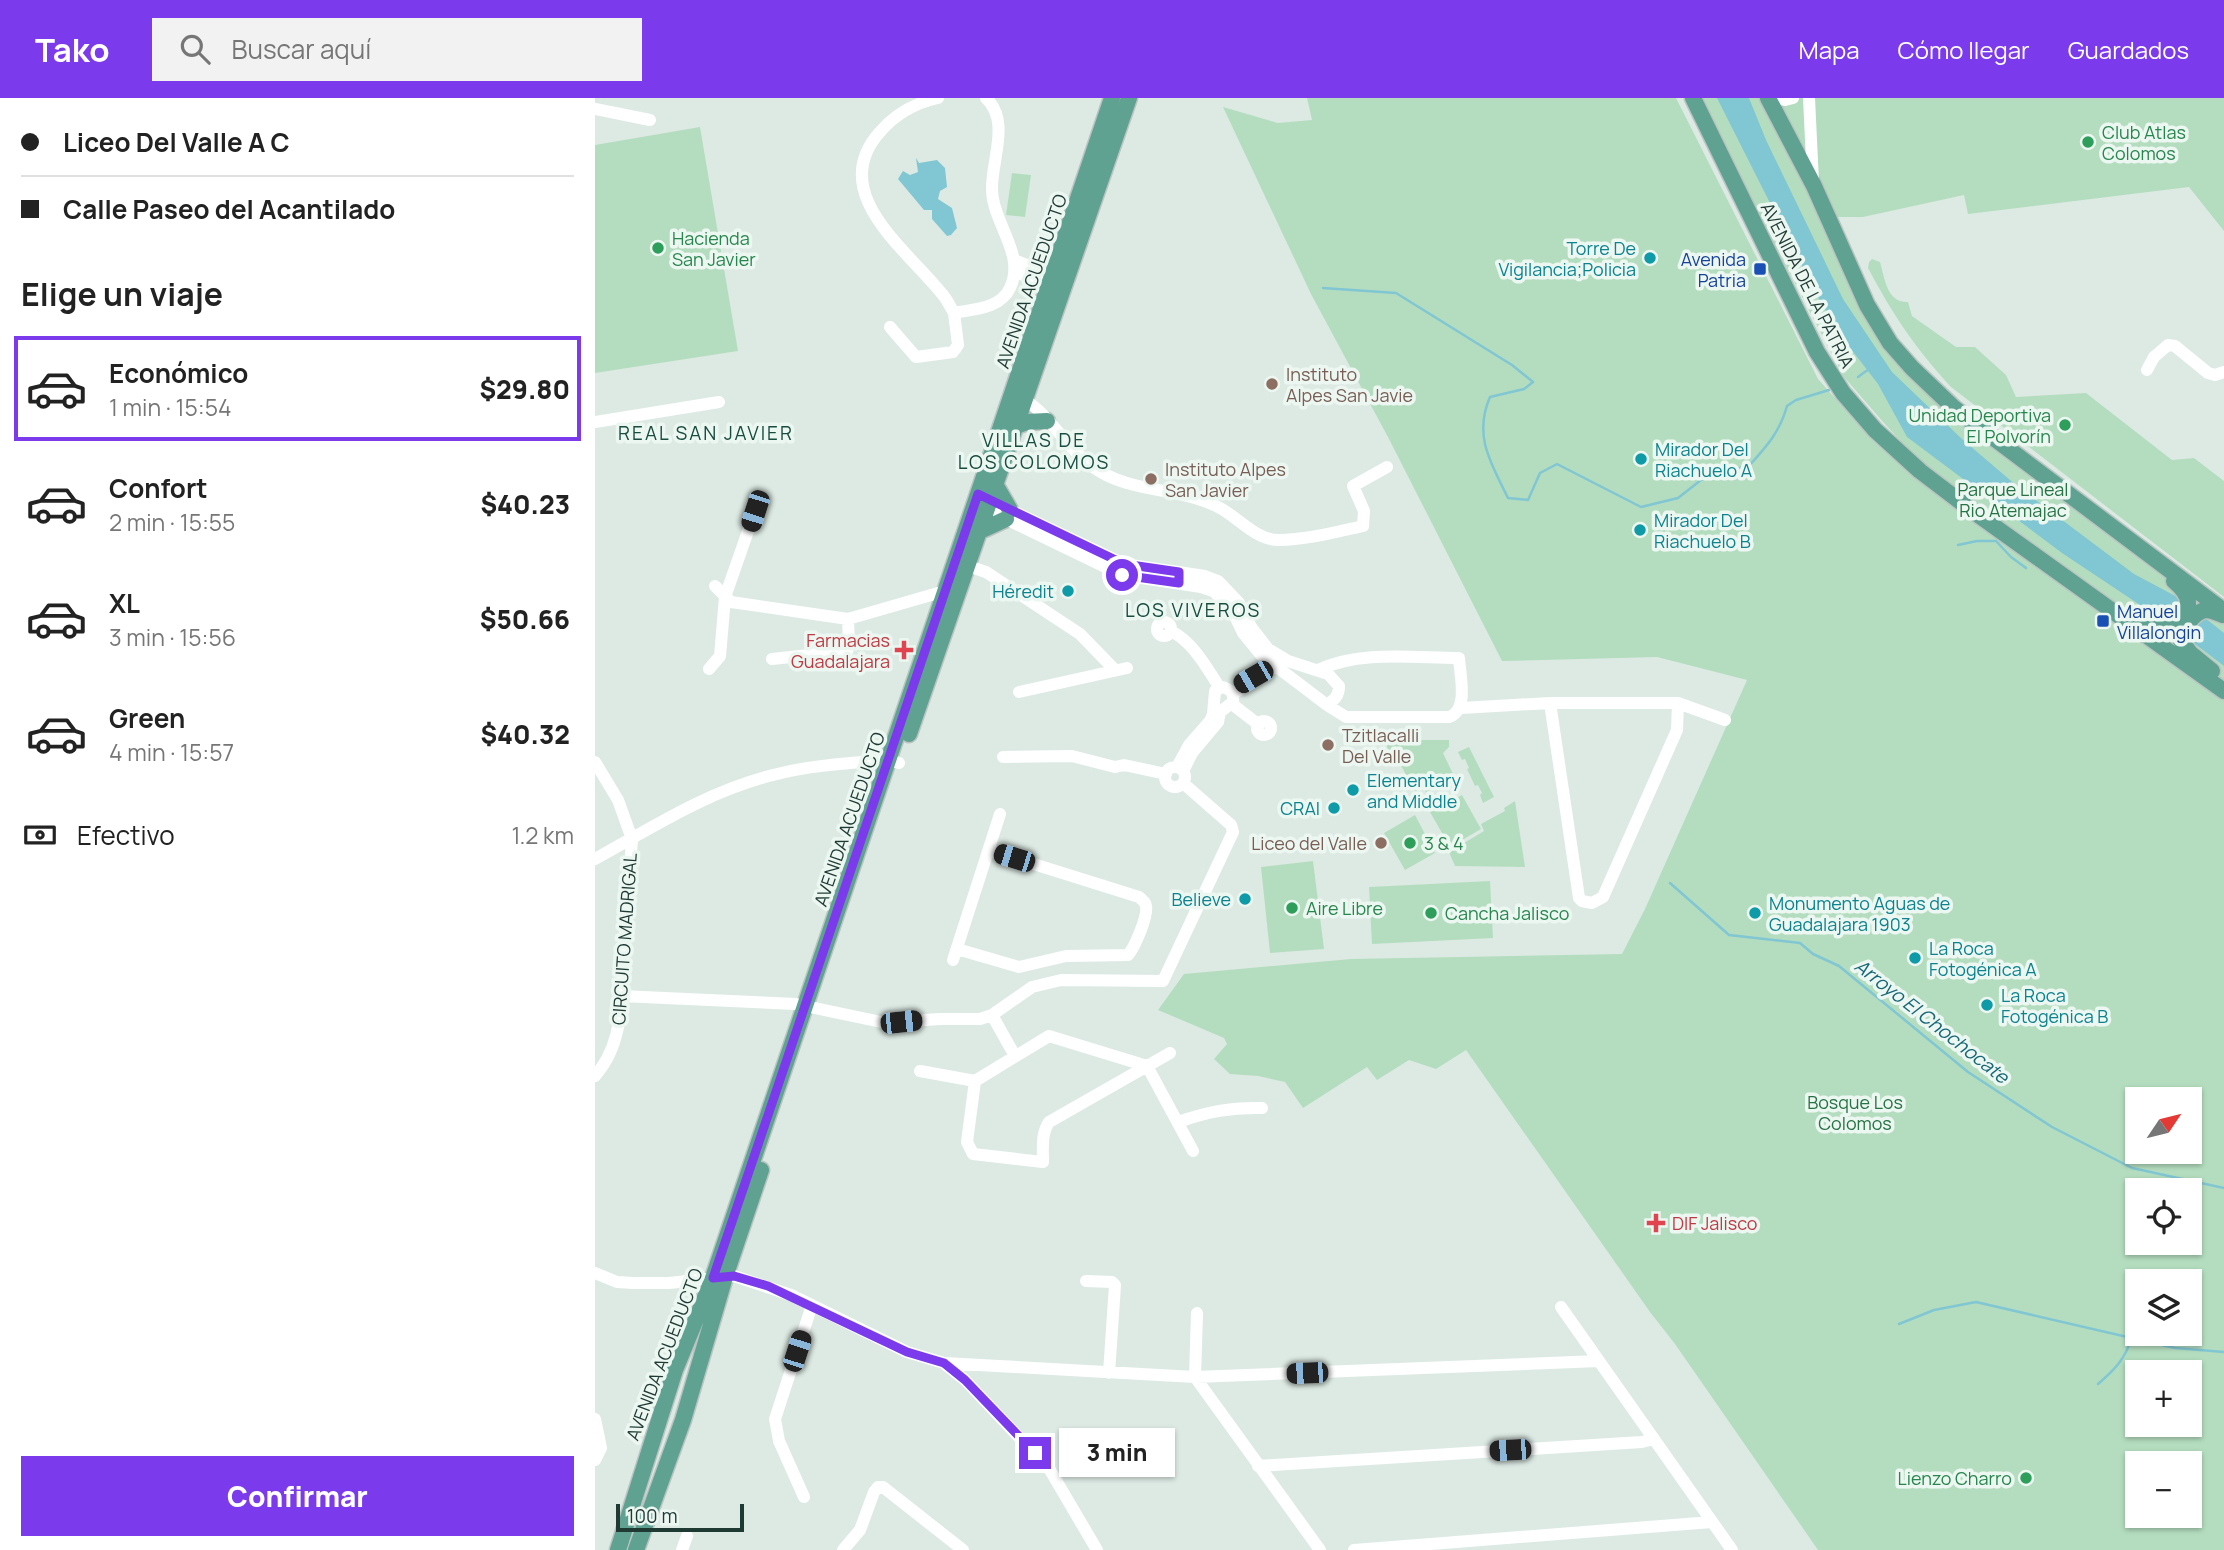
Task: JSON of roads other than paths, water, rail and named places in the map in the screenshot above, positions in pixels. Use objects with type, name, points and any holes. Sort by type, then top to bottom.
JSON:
[{"type":"main road","name":"AVENIDA ACUEDUCTO","points":[[956,579],[980,531],[985,499],[1051,279],[1114,98]]},
{"type":"main road","name":"AVENIDA ACUEDUCTO","points":[[636,1550],[684,1420],[719,1277],[956,579],[985,499],[1016,426],[1129,98]]},
{"type":"main road","name":"AVENIDA DE LA PATRIA","points":[[1693,98],[1817,352],[1843,393],[1875,430],[1920,471],[2100,603],[2224,689]]},
{"type":"main road","points":[[1768,98],[1814,186],[1867,305],[1890,343],[1912,368],[1954,408],[2224,613]]},
{"type":"main road","points":[[1016,426],[1027,422],[1047,421]]},
{"type":"main road","points":[[980,531],[1008,514],[985,499]]},
{"type":"main road","points":[[2100,603],[2167,630],[2174,629],[2188,606],[2188,598],[2183,589],[2123,534]]},
{"type":"main road","points":[[2224,613],[2209,610],[2200,612],[2192,618],[2180,639],[2190,653],[2217,676],[2224,689]]},
{"type":"main road","name":"AVENIDA ACUEDUCTO","points":[[618,1550],[675,1370],[719,1277]]},
{"type":"street","points":[[611,98],[618,114]]},
{"type":"street","points":[[890,327],[916,357],[947,354],[958,345],[954,313],[939,289],[879,222],[869,208],[862,190],[861,173],[872,140],[898,115],[938,98]]},
{"type":"street","points":[[954,313],[999,302],[1009,290],[1015,266],[993,198],[998,116],[986,98]]},
{"type":"street","points":[[1777,98],[1793,98]]},
{"type":"street","points":[[1809,98],[1814,186]]},
{"type":"street","points":[[595,109],[650,120]]},
{"type":"street","points":[[1015,266],[1051,279]]},
{"type":"street","points":[[2147,370],[2154,357],[2168,345],[2175,346],[2208,373],[2215,375],[2224,372]]},
{"type":"street","points":[[1025,400],[1035,406],[1073,451],[1093,468],[1112,479],[1212,504],[1230,512],[1261,536],[1277,540],[1363,526],[1364,511],[1353,486],[1387,467]]},
{"type":"street","points":[[595,422],[719,402]]},
{"type":"street","points":[[985,499],[1008,514],[1090,555],[1179,578],[1205,576],[1229,589],[1258,638],[1268,649],[1327,705],[1346,717],[1449,717],[1456,715],[1461,708],[1459,658],[1374,657],[1331,664],[1318,670]]},
{"type":"street","points":[[709,669],[720,656],[725,597],[755,511]]},
{"type":"street","points":[[715,586],[731,602],[848,619],[956,579],[986,572],[1080,634],[1121,669],[1019,692]]},
{"type":"street","points":[[772,659],[848,651],[848,619]]},
{"type":"street","points":[[1171,631],[1186,642],[1189,653],[1259,724]]},
{"type":"street","points":[[1177,774],[1188,745],[1210,721],[1226,693],[1279,661],[1318,670],[1334,679],[1339,686],[1335,699],[1327,705]]},
{"type":"street","points":[[1177,774],[1218,722],[1226,693]]},
{"type":"street","points":[[1461,708],[1550,703],[1678,703],[1725,720]]},
{"type":"street","points":[[1550,703],[1579,898],[1592,903],[1603,897],[1677,730],[1678,703]]},
{"type":"street","points":[[621,996],[811,1007],[886,1023],[968,1020],[992,1015],[1036,985],[1061,980],[1163,981],[1233,832],[1231,825],[1177,774],[1124,765],[1089,754],[1079,757],[1003,757]]},
{"type":"street","name":"CIRCUITO MADRIGAL","points":[[595,762],[618,800],[632,839],[616,1040],[608,1058],[595,1076]]},
{"type":"street","points":[[595,859],[682,809],[743,783],[801,768],[894,762]]},
{"type":"street","points":[[989,850],[1139,897],[1145,902],[1146,910],[1133,949],[1128,955],[1066,956],[1019,967],[955,955],[1000,814]]},
{"type":"street","points":[[1030,965],[1036,985]]},
{"type":"street","points":[[992,1015],[1015,1056]]},
{"type":"street","points":[[920,1070],[975,1081],[1049,1036],[1147,1066],[1193,1151]]},
{"type":"street","points":[[975,1081],[967,1142],[973,1154],[1043,1162],[1043,1141],[1049,1122],[1170,1054]]},
{"type":"street","points":[[1178,1122],[1216,1110],[1262,1108]]},
{"type":"street","points":[[595,1273],[617,1282],[633,1283],[669,1283],[734,1276],[768,1286],[812,1305],[907,1352],[944,1363],[1195,1377],[1599,1360]]},
{"type":"street","points":[[1086,1281],[1112,1282],[1115,1285],[1109,1373]]},
{"type":"street","points":[[804,1497],[779,1441],[775,1419],[812,1305]]},
{"type":"street","points":[[1561,1307],[1732,1550]]},
{"type":"street","points":[[1197,1313],[1195,1377],[1320,1550]]},
{"type":"street","points":[[944,1363],[965,1380],[1050,1470],[1097,1550]]},
{"type":"street","points":[[595,1419],[601,1448],[595,1460]]},
{"type":"street","points":[[1258,1466],[1642,1442],[1654,1439]]},
{"type":"street","points":[[843,1550],[860,1530],[874,1492],[878,1487],[883,1487],[963,1550]]},
{"type":"street","points":[[1354,1550],[1712,1522]]},
{"type":"street","points":[[682,1550],[687,1536]]},
{"type":"water","points":[[1717,98],[1749,98],[1766,140],[1843,299],[1892,372],[1962,439],[2017,486],[2134,574],[2181,599],[2224,633],[2224,666],[2170,625],[2062,553],[1907,437],[1878,384],[1841,336],[1815,292]]},
{"type":"water","points":[[916,158],[919,163],[937,160],[945,168],[947,187],[940,191],[938,199],[952,208],[957,228],[951,235],[947,236],[932,219],[932,210],[924,210],[898,179],[903,171],[910,175],[918,172]]},
{"type":"waterway","points":[[1323,288],[1396,293],[1512,365],[1533,382],[1524,389],[1490,397],[1485,411],[1483,424],[1486,449],[1508,498],[1528,500],[1540,473],[1557,464],[1641,507],[1678,498],[1701,480],[1720,470],[1748,467],[1776,431],[1787,406],[1796,400],[1829,390]]},
{"type":"waterway","points":[[1858,377],[1869,369]]},
{"type":"waterway","points":[[1958,545],[1996,541],[2026,568]]},
{"type":"waterway","name":"Arroyo El Chochocate","points":[[1670,883],[1729,935],[1800,943],[1813,954],[1839,966],[1968,1072],[2052,1127],[2132,1168],[2224,1188]]},
{"type":"waterway","points":[[1899,1324],[1934,1310],[1976,1302],[2175,1348],[2224,1352]]},
{"type":"waterway","points":[[2098,1384],[2114,1369],[2128,1346]]},
{"type":"place","name":"Club Atlas Colomos","points":[[2088,142]]},
{"type":"place","name":"Hacienda San Javier","points":[[658,248]]},
{"type":"place","name":"Torre De Vigilancia;Policia","points":[[1650,258]]},
{"type":"place","name":"Avenida Patria","points":[[1760,269]]},
{"type":"place","name":"Instituto Alpes San Javie","points":[[1272,384]]},
{"type":"place","name":"Unidad Deportiva El Polvorín","points":[[2065,425]]},
{"type":"place","name":"Mirador Del Riachuelo A","points":[[1641,459]]},
{"type":"place","name":"Instituto Alpes San Javier","points":[[1151,479]]},
{"type":"place","name":"Mirador Del Riachuelo B","points":[[1640,530]]},
{"type":"place","name":"Héredit","points":[[1068,591]]},
{"type":"place","name":"Manuel Villalongin","points":[[2103,621]]},
{"type":"place","name":"Farmacias Guadalajara","points":[[904,650]]},
{"type":"place","name":"Tzitlacalli Del Valle","points":[[1328,745]]},
{"type":"place","name":"Elementary and Middle","points":[[1353,790]]},
{"type":"place","name":"CRAI","points":[[1334,808]]},
{"type":"place","name":"Liceo del Valle","points":[[1381,843]]},
{"type":"place","name":"3 & 4","points":[[1410,843]]},
{"type":"place","name":"Believe","points":[[1245,899]]},
{"type":"place","name":"Aire Libre","points":[[1292,908]]},
{"type":"place","name":"Cancha Jalisco","points":[[1431,913]]},
{"type":"place","name":"Monumento Aguas de Guadalajara 1903","points":[[1755,913]]},
{"type":"place","name":"La Roca Fotogénica A","points":[[1915,958]]},
{"type":"place","name":"La Roca Fotogénica B","points":[[1987,1005]]},
{"type":"place","name":"DIF Jalisco","points":[[1656,1223]]},
{"type":"place","name":"Lienzo Charro","points":[[2026,1478]]},
{"type":"district","name":"REAL SAN JAVIER","points":[[706,433]]},
{"type":"district","name":"VILLAS DE LOS COLOMOS","points":[[1034,451]]},
{"type":"district","name":"LOS VIVEROS","points":[[1193,610]]},
{"type":"park label","name":"Parque Lineal Rio Atemajac","points":[[2013,499]]},
{"type":"park label","name":"Bosque Los Colomos","points":[[1855,1112]]}]
